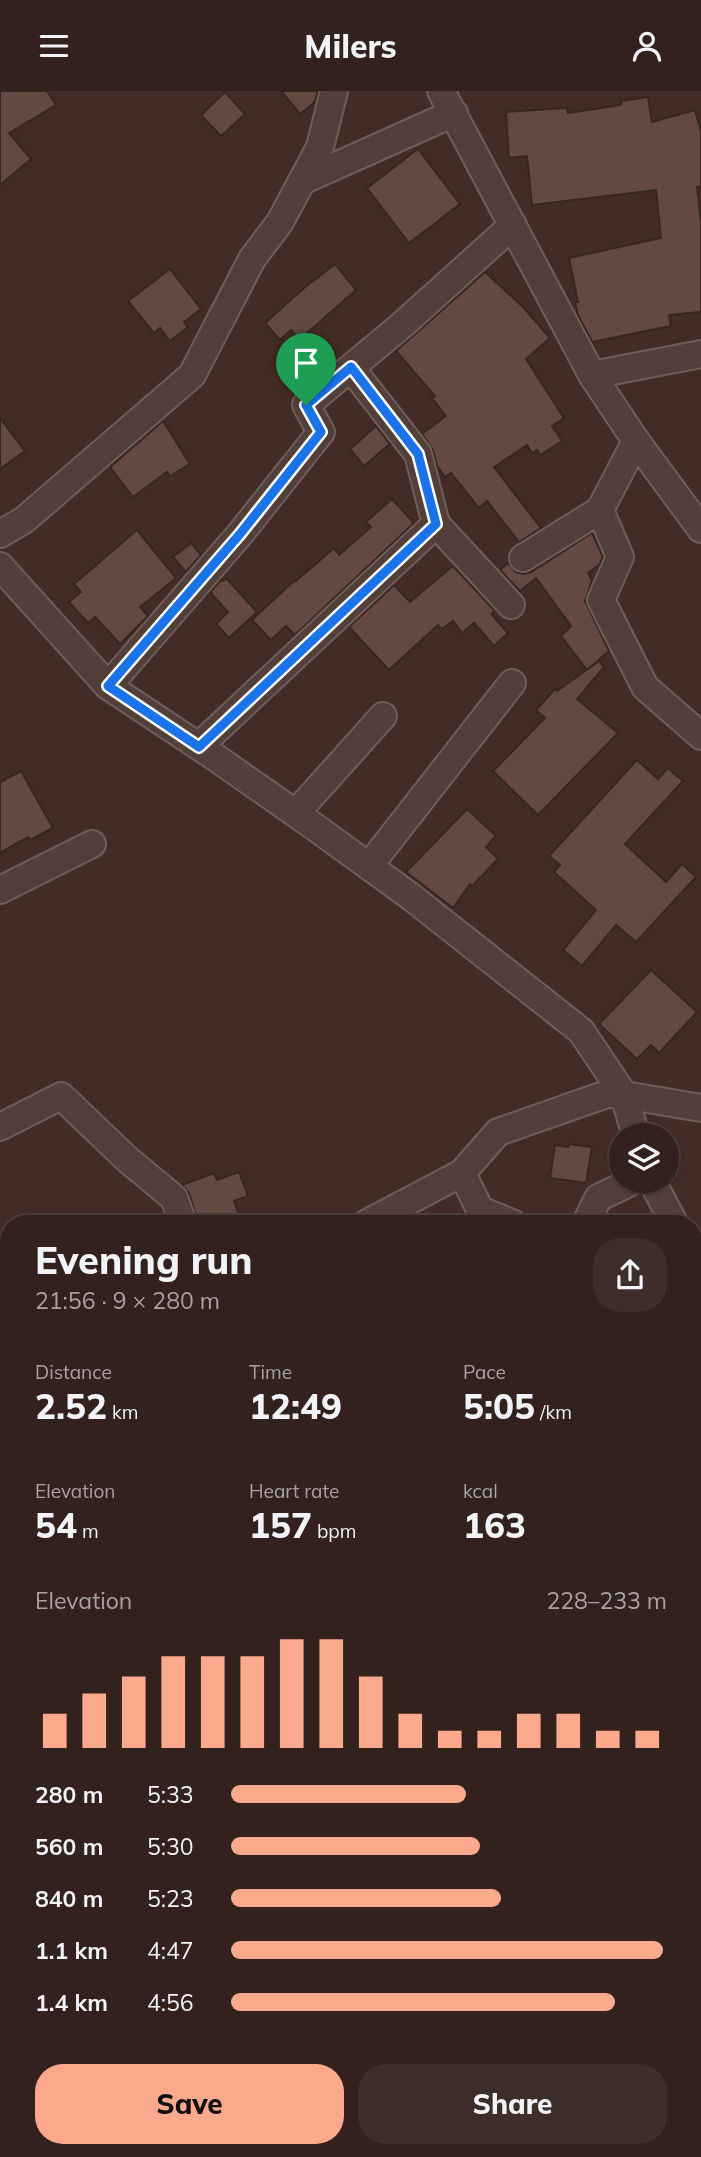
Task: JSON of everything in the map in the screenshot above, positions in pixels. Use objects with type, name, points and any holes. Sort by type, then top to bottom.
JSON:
[{"type":"street","points":[[0,534],[24,520],[192,375],[252,259],[280,222],[320,147],[334,91]]},
{"type":"street","points":[[302,181],[447,102],[592,375],[636,441],[701,529]]},
{"type":"street","points":[[108,686],[240,534],[321,432],[306,405],[513,225]]},
{"type":"street","points":[[592,375],[701,354]]},
{"type":"street","points":[[351,367],[418,454],[436,524],[511,605]]},
{"type":"street","points":[[523,558],[600,510],[636,441]]},
{"type":"street","points":[[600,510],[620,557],[601,600],[645,687],[701,736]]},
{"type":"street","points":[[199,747],[436,524]]},
{"type":"street","points":[[0,566],[108,686],[296,813],[369,866],[581,1031],[624,1095],[632,1123]]},
{"type":"street","points":[[369,866],[512,683]]},
{"type":"street","points":[[296,813],[383,716]]},
{"type":"street","points":[[0,890],[92,844]]},
{"type":"street","points":[[381,1215],[462,1173],[498,1132],[607,1094],[701,1108]]},
{"type":"street","points":[[0,1127],[61,1097],[127,1159],[174,1198],[180,1215]]},
{"type":"street","points":[[462,1173],[480,1210],[492,1215]]},
{"type":"street","points":[[590,1215],[598,1198],[609,1193]]},
{"type":"street","points":[[658,1193],[670,1215]]},
{"type":"building","points":[[0,91],[47,91],[56,105],[9,133],[31,159],[0,185]]},
{"type":"building","points":[[281,91],[318,91],[315,102],[300,114]]},
{"type":"building","points":[[225,92],[245,114],[221,136],[201,115]]},
{"type":"building","points":[[648,97],[652,122],[695,110],[701,132],[701,186],[697,187],[701,222],[701,312],[669,315],[671,326],[592,342],[578,315],[569,258],[661,238],[656,190],[532,205],[527,156],[509,158],[506,112],[567,108],[568,113],[621,105],[621,101]]},
{"type":"building","points":[[418,149],[460,204],[409,243],[367,188]]},
{"type":"building","points":[[335,264],[356,290],[299,340],[291,330],[280,340],[265,323]]},
{"type":"building","points":[[170,269],[201,309],[184,322],[188,327],[170,341],[160,328],[154,333],[128,301]]},
{"type":"building","points":[[485,272],[523,307],[550,338],[526,359],[564,418],[552,426],[562,441],[540,455],[537,450],[532,453],[527,445],[494,467],[541,528],[519,542],[487,501],[479,508],[451,473],[445,477],[437,466],[433,450],[422,434],[446,416],[432,398],[435,396],[396,351]]},
{"type":"building","points":[[0,418],[25,451],[0,469]]},
{"type":"building","points":[[163,421],[190,464],[170,476],[167,472],[133,497],[110,467]]},
{"type":"building","points":[[376,426],[390,444],[364,466],[350,449]]},
{"type":"building","points":[[392,499],[414,523],[295,635],[286,626],[271,640],[252,620],[334,548],[339,555],[371,527],[366,522]]},
{"type":"building","points":[[137,530],[176,578],[140,607],[148,616],[120,644],[95,617],[88,623],[69,602],[81,592],[74,584]]},
{"type":"building","points":[[592,533],[603,557],[600,564],[588,573],[592,581],[585,601],[609,651],[587,670],[561,636],[571,626],[536,578],[520,591],[500,570],[508,563],[516,572],[531,572]]},
{"type":"building","points":[[191,543],[201,555],[186,572],[173,557]]},
{"type":"building","points":[[453,566],[495,611],[491,614],[508,633],[494,646],[474,623],[462,633],[453,621],[442,629],[438,625],[389,670],[349,627],[394,585],[410,602]]},
{"type":"building","points":[[226,578],[257,612],[229,638],[216,624],[228,612],[210,592]]},
{"type":"building","points":[[599,661],[604,667],[577,699],[618,733],[538,815],[493,771],[545,718],[536,710],[555,689],[557,691]]},
{"type":"building","points":[[637,760],[658,779],[668,768],[683,781],[625,844],[666,882],[682,864],[696,877],[636,942],[616,925],[582,966],[563,950],[596,910],[554,872],[560,865],[549,856]]},
{"type":"building","points":[[21,771],[53,828],[30,840],[28,837],[0,853],[0,782]]},
{"type":"building","points":[[467,809],[496,836],[486,847],[498,859],[472,886],[470,884],[453,908],[406,872]]},
{"type":"building","points":[[651,970],[697,1012],[659,1053],[651,1045],[637,1059],[599,1024]]},
{"type":"building","points":[[569,1144],[592,1147],[586,1183],[550,1178],[555,1145],[568,1147]]},
{"type":"building","points":[[239,1172],[248,1196],[234,1201],[239,1215],[196,1215],[189,1193],[182,1185],[214,1173],[217,1180]]},
{"type":"route","points":[[351,367],[418,454],[436,524],[199,747],[108,686],[240,534],[321,432],[306,405],[351,367]]}]
